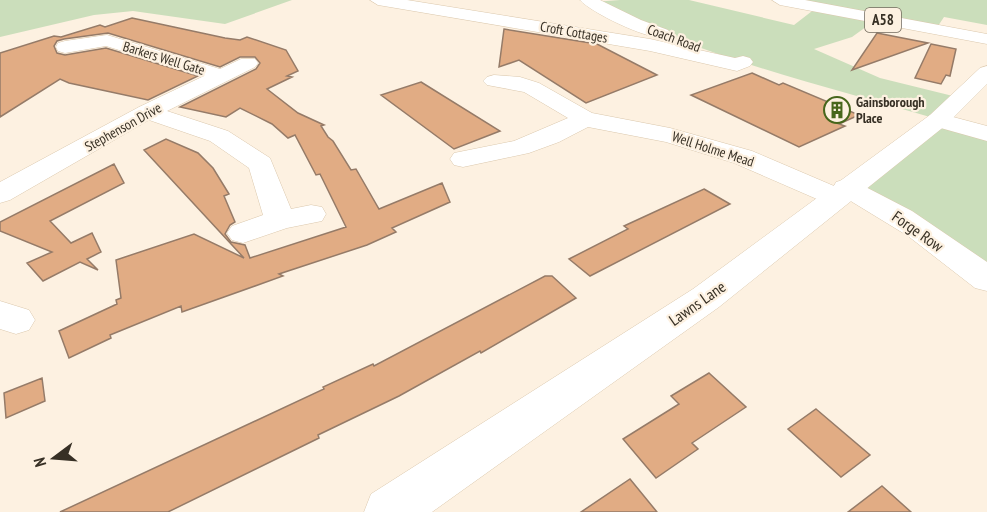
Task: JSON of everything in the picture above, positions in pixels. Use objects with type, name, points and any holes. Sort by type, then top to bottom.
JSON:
[{"type":"street","name":"Croft Cottages","points":[[378,0],[650,45],[737,65],[743,62]]},
{"type":"street","name":"Coach Road","points":[[588,0],[634,24],[763,68]]},
{"type":"street","name":"A58","points":[[780,0],[987,39]]},
{"type":"street","name":"Barkers Well Gate","points":[[65,47],[107,40],[139,31]]},
{"type":"street","name":"Barkers Well Gate","points":[[107,40],[220,75]]},
{"type":"street","name":"Stephenson Drive","points":[[0,194],[147,112],[248,63]]},
{"type":"street","name":"Lawns Lane","points":[[389,512],[706,298],[841,192],[938,120],[987,72]]},
{"type":"street","name":"Well Holme Mead","points":[[494,81],[513,81],[548,94],[585,119],[670,135],[743,157],[841,192]]},
{"type":"street","points":[[147,112],[219,136],[261,164],[280,220]]},
{"type":"street","points":[[463,159],[520,148],[550,137],[585,119]]},
{"type":"street","points":[[938,120],[987,134]]},
{"type":"street","points":[[0,167],[33,177]]},
{"type":"street","name":"Forge Row","points":[[841,192],[869,198],[897,215],[987,279]]},
{"type":"street","points":[[243,233],[280,220],[311,214]]},
{"type":"green space","points":[[0,0],[292,0],[225,24],[133,11],[94,15],[0,37]]},
{"type":"green space","points":[[689,0],[794,25],[816,8],[877,19],[852,37],[814,49],[880,78],[961,98],[938,119],[987,134],[987,279],[846,188],[937,119],[806,82],[719,54],[676,39],[593,2]]},
{"type":"green space","points":[[795,0],[987,0],[987,25],[944,17],[938,26]]},
{"type":"building","points":[[132,18],[225,38],[240,40],[247,37],[286,50],[298,71],[287,76],[292,77],[267,89],[298,113],[324,125],[321,126],[328,137],[333,141],[351,170],[356,169],[379,209],[442,183],[450,202],[392,228],[396,232],[367,245],[279,274],[283,276],[182,312],[181,306],[110,335],[111,338],[69,358],[59,331],[117,304],[116,300],[121,298],[116,260],[194,234],[244,258],[144,150],[166,139],[198,153],[213,168],[229,194],[224,196],[235,222],[230,225],[225,234],[231,242],[245,245],[250,258],[346,227],[320,174],[316,175],[295,135],[288,138],[272,124],[240,108],[226,117],[180,107],[256,69],[260,63],[255,57],[240,57],[220,67],[108,33],[64,39],[57,41],[54,46],[57,53],[65,55],[106,48],[198,76],[148,100],[69,83],[60,79],[0,117],[0,53],[54,36],[61,37],[100,25],[105,27]]},
{"type":"building","points":[[504,29],[597,44],[657,75],[586,103],[519,60],[499,67]]},
{"type":"building","points":[[877,33],[928,43],[852,70]]},
{"type":"building","points":[[931,44],[956,49],[950,76],[946,75],[941,84],[915,78]]},
{"type":"building","points":[[752,73],[779,85],[783,83],[859,115],[839,124],[845,126],[799,147],[691,95]]},
{"type":"building","points":[[421,82],[500,131],[454,149],[381,95]]},
{"type":"building","points":[[114,164],[124,183],[50,221],[71,243],[92,233],[101,252],[87,259],[98,270],[80,262],[43,281],[27,263],[52,252],[0,231],[0,222]]},
{"type":"building","points":[[704,189],[730,204],[590,276],[569,259],[628,229],[624,226]]},
{"type":"building","points":[[545,276],[552,276],[576,298],[481,353],[480,351],[399,396],[318,435],[319,438],[168,512],[60,512],[324,389],[323,387],[373,364],[374,366]]},
{"type":"building","points":[[709,373],[746,407],[692,443],[698,449],[656,478],[623,439],[679,404],[671,396]]},
{"type":"building","points":[[42,378],[45,401],[6,418],[4,393]]},
{"type":"building","points":[[816,409],[870,455],[841,477],[788,429]]},
{"type":"building","points":[[630,479],[657,512],[581,512]]},
{"type":"building","points":[[882,486],[911,512],[848,512]]},
{"type":"place","name":"Gainsborough Place","points":[[837,110]]}]
